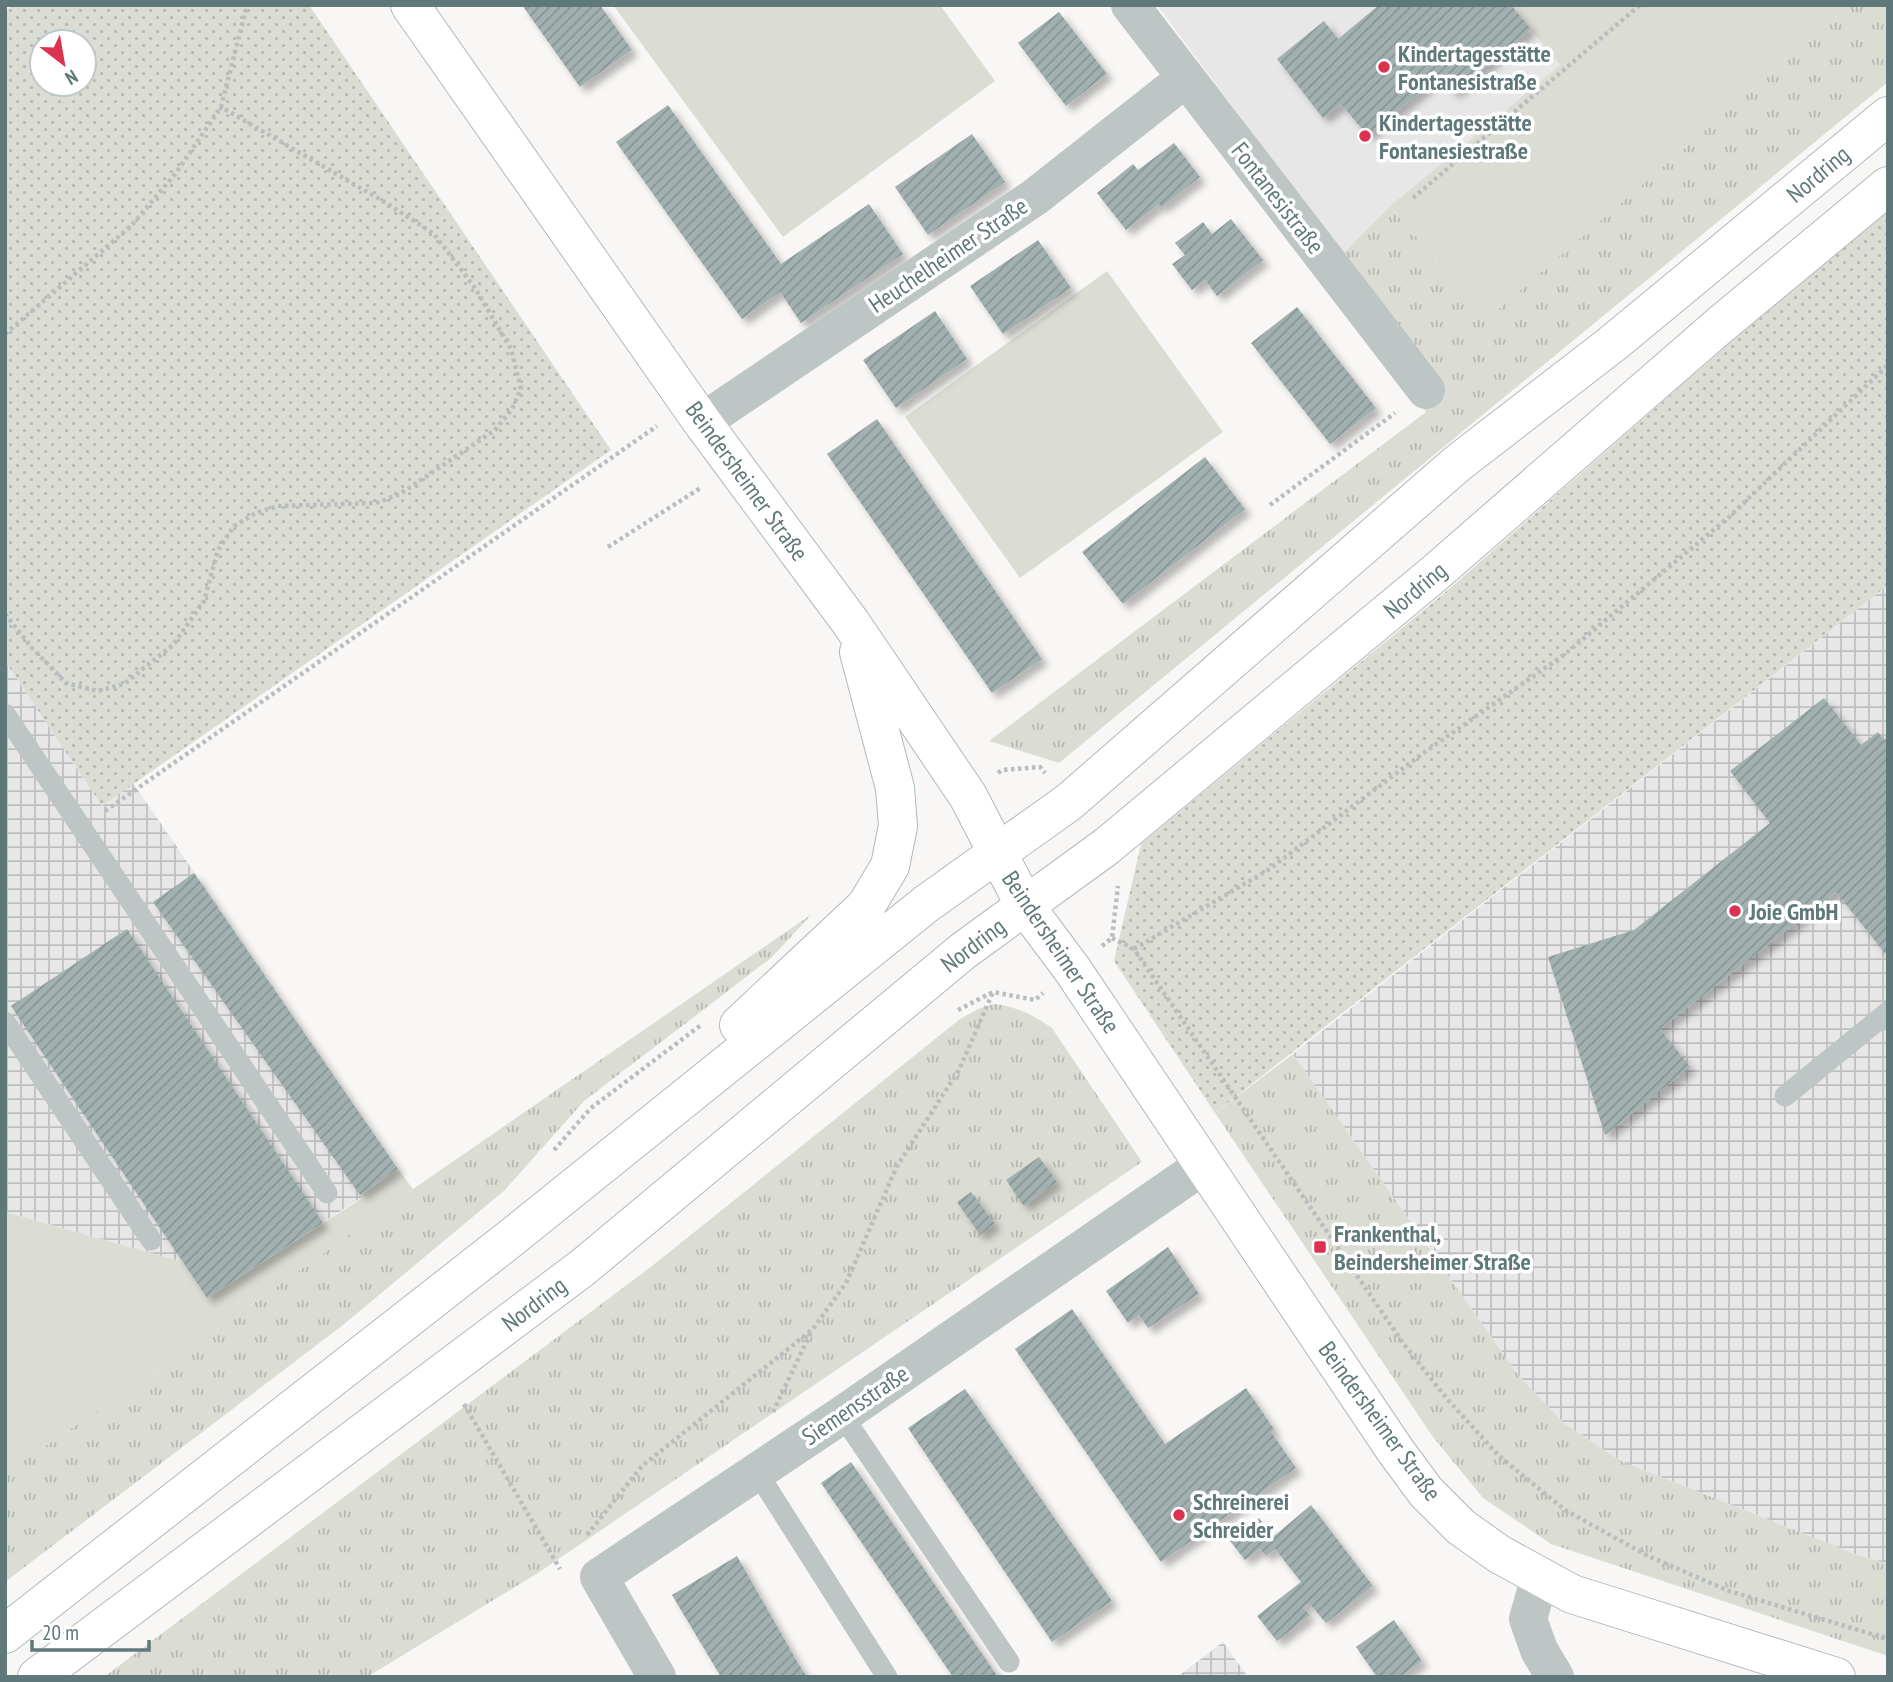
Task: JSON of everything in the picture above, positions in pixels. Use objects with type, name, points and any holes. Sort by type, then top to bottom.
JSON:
[{"type":"main road","name":"Beindersheimer Straße","points":[[411,5],[696,413],[851,623],[968,796],[1025,906],[1072,969],[1395,1450],[1426,1492],[1461,1527],[1499,1554],[1572,1594],[1836,1677]]},
{"type":"main road","name":"Nordring","points":[[5,1634],[511,1238],[926,904],[1069,802],[1458,463],[1612,344],[1888,116]]},
{"type":"main road","name":"Nordring","points":[[37,1677],[583,1268],[940,969],[1107,846],[1414,591],[1720,326],[1888,186]]},
{"type":"main road","name":"Nordring","points":[[511,1238],[866,906],[890,866],[898,827],[895,788],[851,623]]},
{"type":"street","name":"Fontanesistraße","points":[[1130,5],[1426,390]]},
{"type":"street","name":"Heuchelheimer Straße","points":[[696,413],[1035,197],[1186,78]]},
{"type":"street","name":"Siemensstraße","points":[[657,1677],[599,1577],[842,1415],[1205,1165]]},
{"type":"street","points":[[1540,1577],[1528,1619],[1539,1650],[1555,1677]]},
{"type":"lane","points":[[5,714],[327,1193]]},
{"type":"lane","points":[[1785,1096],[1888,1012]]},
{"type":"lane","points":[[5,1022],[151,1240]]},
{"type":"lane","points":[[842,1415],[1009,1662]]},
{"type":"lane","points":[[771,1462],[887,1677]]},
{"type":"path","points":[[5,334],[131,226],[176,173],[221,107],[247,5]]},
{"type":"path","points":[[1413,198],[1640,5]]},
{"type":"path","points":[[5,614],[33,649],[66,683],[98,691],[124,684],[173,645],[204,601],[218,550],[234,526],[256,513],[278,506],[376,503],[400,494],[495,430],[512,409],[521,389],[511,349],[475,288],[434,234],[388,204],[221,107]]},
{"type":"path","points":[[1134,949],[1268,870],[1422,754],[1565,654],[1729,517],[1888,365]]},
{"type":"path","points":[[1270,505],[1426,390]]},
{"type":"path","points":[[81,827],[696,413]]},
{"type":"path","points":[[608,547],[734,465]]},
{"type":"path","points":[[1112,937],[1134,949],[1403,1343],[1448,1400],[1499,1456],[1565,1510],[1648,1556],[1729,1591],[1888,1639]]},
{"type":"path","points":[[771,1462],[767,1424],[813,1329],[846,1283],[897,1166],[959,1070],[993,992]]},
{"type":"path","points":[[585,1538],[642,1466],[813,1329]]},
{"type":"path","points":[[461,1398],[561,1569],[569,1559]]},
{"type":"shaded area","name":"Kindertagesstätte Fontanesiestraße","points":[[1157,5],[1511,5],[1560,65],[1390,206],[1343,255]]},
{"type":"shaded area","points":[[1888,585],[1888,1564],[1855,1554],[1621,1461],[1565,1424],[1518,1375],[1293,1054]]},
{"type":"shaded area","points":[[5,661],[102,806],[133,783],[398,1169],[360,1194],[362,1197],[207,1298],[183,1262],[5,1212]]},
{"type":"shaded area","points":[[1223,1642],[1248,1677],[1177,1677]]},
{"type":"green space","points":[[13,5],[309,5],[611,450],[102,806],[5,661],[5,11]]},
{"type":"green space","points":[[613,5],[940,5],[995,81],[783,237]]},
{"type":"green space","points":[[1511,5],[1850,5],[1486,320],[1390,206],[1560,65]]},
{"type":"green space","points":[[1850,5],[1888,5],[1888,82],[1059,763],[989,741],[1426,412],[1320,274],[1390,206],[1486,319]]},
{"type":"green space","points":[[1888,211],[1888,585],[1215,1113],[1114,961],[1141,844],[1448,590],[1733,340]]},
{"type":"green space","points":[[1107,271],[1223,432],[1020,578],[905,417]]},
{"type":"green space","points":[[812,914],[771,958],[584,1101],[505,1190],[343,1325],[5,1582],[5,1473],[202,1340],[413,1189]]},
{"type":"green space","points":[[993,1004],[1024,1012],[1052,1028],[1142,1162],[538,1573],[367,1677],[104,1677],[652,1266],[960,1019]]},
{"type":"green space","points":[[1293,1054],[1518,1375],[1565,1424],[1621,1461],[1855,1554],[1888,1564],[1888,1656],[1551,1544],[1483,1498],[1433,1437],[1215,1113]]},
{"type":"green space","points":[[398,1169],[413,1189],[202,1340],[5,1473],[5,1212],[183,1262],[207,1298],[362,1198],[360,1195]]},
{"type":"building","points":[[522,5],[600,5],[632,50],[580,87]]},
{"type":"building","name":"Kindertagesstätte Fontanesistraße","points":[[1379,5],[1511,5],[1531,29],[1454,93],[1440,76],[1367,135],[1341,104],[1323,118],[1277,59],[1324,21],[1338,39]]},
{"type":"building","points":[[1059,12],[1107,74],[1066,106],[1018,43]]},
{"type":"building","points":[[668,105],[781,264],[869,204],[903,254],[801,323],[780,292],[742,319],[616,142]]},
{"type":"building","points":[[972,134],[1005,182],[928,235],[895,187]]},
{"type":"building","points":[[1174,143],[1200,177],[1162,207],[1159,204],[1126,230],[1097,193],[1133,164],[1138,170]]},
{"type":"building","points":[[1231,219],[1263,260],[1217,296],[1205,280],[1192,290],[1172,264],[1185,255],[1175,243],[1203,222],[1212,234]]},
{"type":"building","points":[[1038,240],[1071,288],[1003,334],[970,286]]},
{"type":"building","points":[[1297,307],[1376,408],[1330,444],[1251,343]]},
{"type":"building","points":[[935,311],[967,359],[896,408],[863,360]]},
{"type":"building","points":[[877,419],[1042,659],[992,693],[827,454]]},
{"type":"building","points":[[1205,457],[1245,509],[1123,604],[1082,552]]},
{"type":"building","name":"Joie GmbH","points":[[1824,698],[1861,745],[1878,732],[1884,740],[1888,737],[1888,957],[1836,892],[1660,1029],[1690,1067],[1605,1135],[1548,957],[1634,930],[1770,823],[1730,771]]},
{"type":"building","points":[[194,873],[398,1169],[360,1195],[153,902]]},
{"type":"building","points":[[127,929],[323,1223],[207,1298],[11,1006]]},
{"type":"building","points":[[1039,1157],[1057,1182],[1024,1206],[1006,1180]]},
{"type":"building","points":[[971,1192],[995,1224],[980,1235],[957,1202]]},
{"type":"building","points":[[1168,1247],[1199,1294],[1148,1328],[1139,1315],[1128,1323],[1106,1291]]},
{"type":"building","name":"Schreinerei Schreider","points":[[1072,1309],[1165,1444],[1246,1388],[1274,1429],[1271,1432],[1296,1468],[1161,1562],[1015,1349]]},
{"type":"building","points":[[965,1389],[1112,1601],[1052,1642],[908,1428]]},
{"type":"building","points":[[851,1462],[998,1677],[953,1677],[821,1483]]},
{"type":"building","points":[[1311,1505],[1373,1586],[1326,1623],[1309,1603],[1303,1608],[1310,1615],[1277,1641],[1257,1616],[1301,1582],[1275,1549],[1266,1556],[1260,1549],[1245,1560],[1230,1541],[1259,1518],[1273,1537]]},
{"type":"building","points":[[737,1556],[807,1677],[721,1677],[672,1595]]},
{"type":"building","points":[[1394,1620],[1422,1661],[1400,1677],[1377,1677],[1356,1647]]},
{"type":"place","name":"Kindertagesstätte Fontanesistraße","points":[[1384,67]]},
{"type":"place","name":"Kindertagesstätte Fontanesiestraße","points":[[1365,136]]},
{"type":"place","name":"Joie GmbH","points":[[1735,911]]},
{"type":"place","name":"Frankenthal, Beindersheimer Straße","points":[[1320,1247]]},
{"type":"place","name":"Schreinerei Schreider","points":[[1179,1515]]}]
